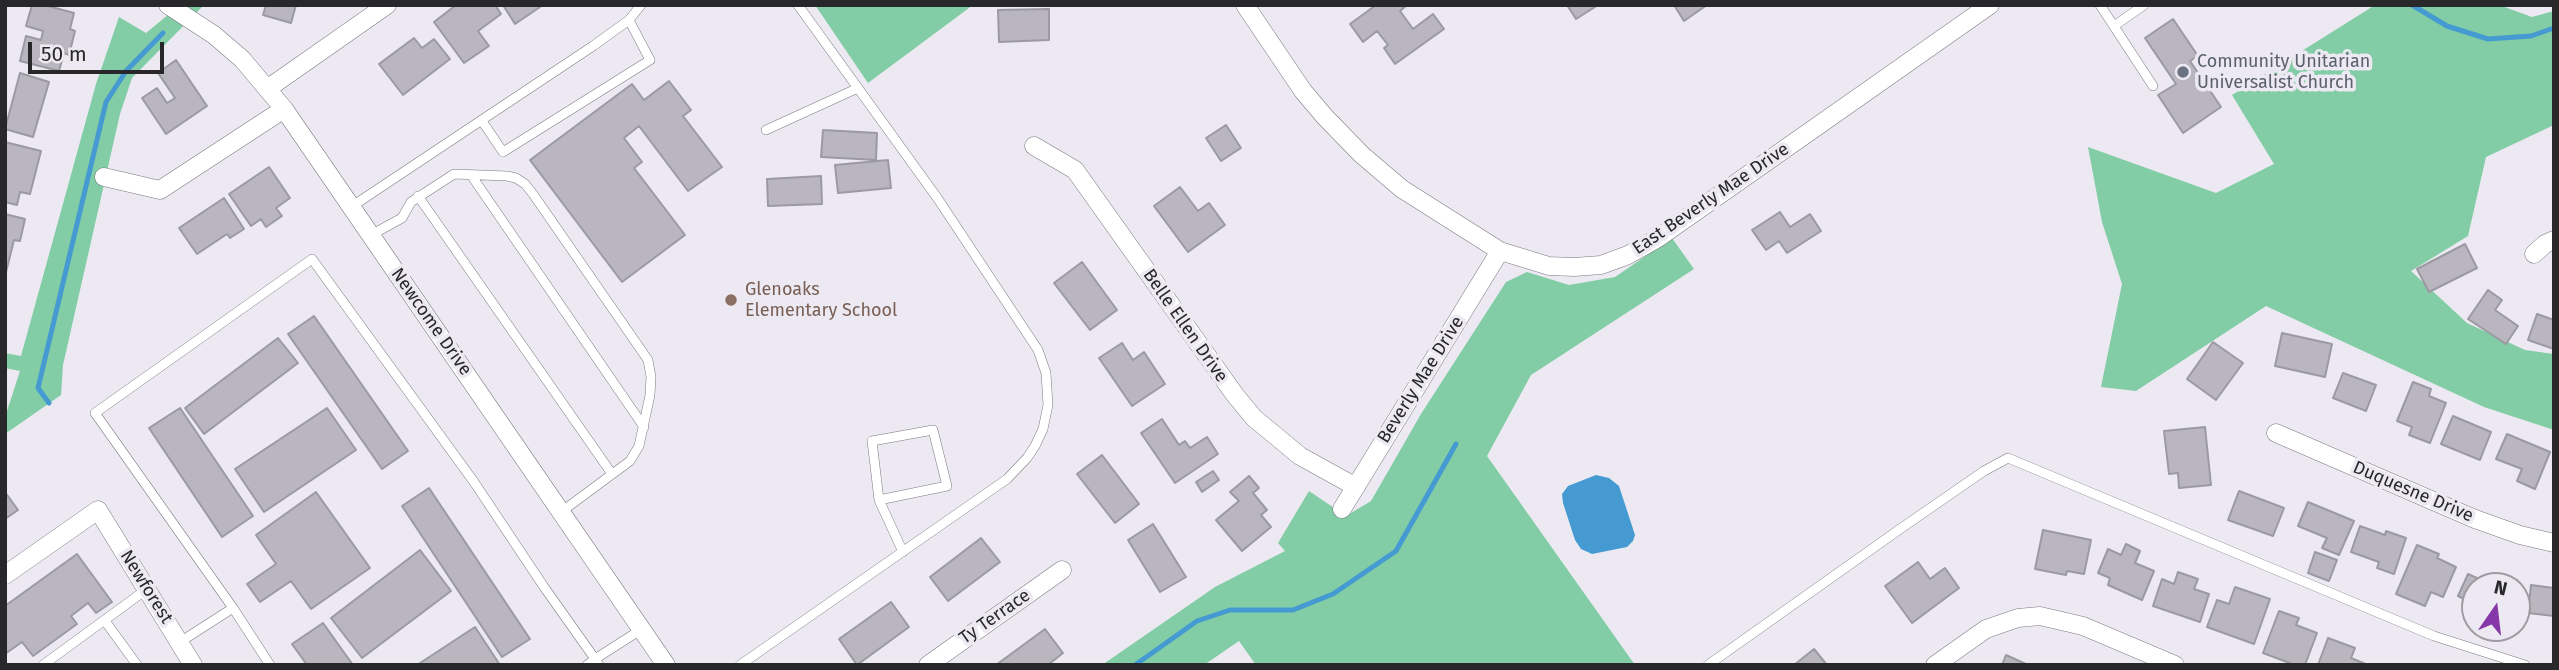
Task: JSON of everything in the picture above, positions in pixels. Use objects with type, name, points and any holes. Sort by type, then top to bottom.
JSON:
[{"type":"street","name":"Newcome Drive","points":[[168,5],[214,34],[242,59],[284,109],[666,665]]},
{"type":"street","points":[[267,89],[387,5]]},
{"type":"street","name":"East Beverly Mae Drive","points":[[1245,5],[1303,91],[1362,155],[1402,189],[1500,251],[1549,266],[1574,267],[1601,265],[1628,256],[1658,238],[1990,5]]},
{"type":"street","points":[[104,177],[160,190],[284,109]]},
{"type":"street","name":"Belle Ellen Drive","points":[[1034,146],[1075,170],[1234,395],[1254,418],[1300,456],[1356,487]]},
{"type":"street","points":[[2535,254],[2545,244],[2554,240]]},
{"type":"street","name":"Beverly Mae Drive","points":[[1342,509],[1500,251]]},
{"type":"street","name":"Duquesne Drive","points":[[2276,433],[2475,519],[2520,535],[2554,543]]},
{"type":"street","name":"Newforest","points":[[5,575],[98,510],[193,665]]},
{"type":"street","name":"Ty Terrace","points":[[928,665],[1062,570]]},
{"type":"street","points":[[1935,665],[1986,629],[2018,618],[2040,616],[2083,626],[2175,665]]},
{"type":"lane","points":[[352,207],[629,20],[641,5]]},
{"type":"lane","points":[[740,665],[987,494],[1027,458],[1043,429],[1048,405],[1046,373],[1038,350],[938,199],[798,5]]},
{"type":"lane","points":[[2100,5],[2154,86]]},
{"type":"lane","points":[[2114,26],[2144,5]]},
{"type":"lane","points":[[482,121],[503,152],[650,60],[629,20]]},
{"type":"lane","points":[[766,131],[858,88]]},
{"type":"lane","points":[[371,235],[402,218],[411,202],[454,174],[507,176],[525,184],[648,360],[651,377],[639,446],[630,461],[561,512]]},
{"type":"lane","points":[[471,175],[644,427]]},
{"type":"lane","points":[[418,197],[611,474]]},
{"type":"lane","points":[[270,665],[233,608],[95,413],[312,259],[474,482],[594,663],[642,629]]},
{"type":"lane","points":[[879,500],[947,486],[933,430],[872,441],[879,500],[903,552]]},
{"type":"lane","points":[[1708,665],[1984,471],[2008,458],[2434,636],[2525,665]]},
{"type":"lane","points":[[43,665],[147,589]]},
{"type":"lane","points":[[180,642],[233,608]]},
{"type":"lane","points":[[105,621],[137,665]]},
{"type":"green space","points":[[180,5],[204,5],[132,78],[120,114],[63,365],[61,395],[5,434],[5,417],[20,371],[5,368],[5,353],[21,356],[96,84],[119,17],[146,33]]},
{"type":"green space","points":[[815,5],[973,5],[868,83]]},
{"type":"green space","points":[[2375,5],[2499,5],[2532,17],[2554,11],[2554,125],[2486,157],[2468,236],[2411,271],[2467,323],[2525,350],[2554,354],[2554,430],[2484,407],[2266,306],[2136,391],[2101,387],[2122,284],[2102,222],[2088,147],[2216,193],[2274,164],[2232,95]]},
{"type":"green space","points":[[1672,238],[1694,269],[1531,375],[1487,456],[1635,665],[1256,665],[1239,641],[1204,665],[1102,665],[1215,587],[1285,551],[1278,543],[1309,491],[1346,516],[1371,501],[1421,414],[1506,282],[1527,272],[1569,285],[1615,277]]},
{"type":"water","points":[[1596,475],[1609,478],[1619,486],[1635,535],[1627,547],[1592,554],[1581,549],[1575,540],[1562,494],[1568,486]]},
{"type":"building","points":[[32,5],[44,5],[74,13],[70,29],[75,31],[69,55],[64,53],[59,71],[20,61],[26,36],[41,40],[43,31],[26,26]]},
{"type":"building","points":[[266,5],[296,5],[291,23],[263,15]]},
{"type":"building","points":[[456,5],[495,5],[501,14],[478,31],[489,46],[464,63],[434,22]]},
{"type":"building","points":[[503,5],[543,5],[515,24]]},
{"type":"building","points":[[1376,5],[1407,5],[1400,11],[1413,29],[1433,14],[1444,29],[1395,64],[1384,48],[1388,45],[1377,31],[1363,42],[1350,24]]},
{"type":"building","points":[[1567,5],[1594,5],[1595,7],[1576,19]]},
{"type":"building","points":[[1674,5],[1707,5],[1684,21]]},
{"type":"building","points":[[1049,9],[1049,40],[999,42],[998,10]]},
{"type":"building","name":"Community Unitarian Universalist Church","points":[[2173,19],[2198,56],[2190,61],[2221,107],[2183,133],[2158,95],[2176,84],[2145,38]]},
{"type":"building","points":[[414,38],[422,48],[434,39],[450,59],[403,95],[379,64]]},
{"type":"building","points":[[176,60],[207,106],[166,134],[142,98],[157,88],[167,103],[175,98],[158,73]]},
{"type":"building","points":[[20,73],[49,82],[33,137],[5,129]]},
{"type":"building","points":[[669,81],[691,110],[683,116],[722,167],[688,191],[639,126],[624,138],[642,162],[634,168],[685,235],[622,282],[530,160],[632,84],[644,100]]},
{"type":"building","points":[[1226,125],[1241,148],[1221,161],[1206,138]]},
{"type":"building","points":[[823,130],[877,133],[876,160],[821,157]]},
{"type":"building","points":[[5,142],[41,151],[30,194],[20,192],[17,205],[5,202]]},
{"type":"building","points":[[888,160],[891,188],[838,193],[835,165]]},
{"type":"building","points":[[269,167],[290,198],[276,208],[282,216],[266,227],[261,219],[251,226],[229,194]]},
{"type":"building","points":[[821,176],[822,204],[768,206],[767,179]]},
{"type":"building","points":[[1180,187],[1198,211],[1209,203],[1225,225],[1188,252],[1154,206]]},
{"type":"building","points":[[224,198],[244,229],[230,238],[227,234],[197,254],[179,228]]},
{"type":"building","points":[[1780,212],[1790,227],[1810,214],[1821,231],[1787,253],[1779,241],[1766,250],[1752,230]]},
{"type":"building","points":[[5,214],[25,219],[20,241],[14,240],[6,272]]},
{"type":"building","points":[[2465,244],[2477,268],[2429,292],[2417,269]]},
{"type":"building","points":[[1082,262],[1117,310],[1090,330],[1054,283]]},
{"type":"building","points":[[2488,290],[2502,300],[2495,310],[2518,326],[2506,344],[2468,319]]},
{"type":"building","points":[[2537,314],[2554,320],[2554,349],[2528,340]]},
{"type":"building","points":[[314,316],[408,451],[382,469],[288,334]]},
{"type":"building","points":[[2282,333],[2332,344],[2325,377],[2275,366]]},
{"type":"building","points":[[278,338],[298,363],[204,434],[185,408]]},
{"type":"building","points":[[2213,342],[2243,363],[2216,400],[2187,379]]},
{"type":"building","points":[[1122,343],[1133,360],[1144,352],[1165,384],[1132,406],[1099,358]]},
{"type":"building","points":[[2343,373],[2376,385],[2366,411],[2333,398]]},
{"type":"building","points":[[2413,382],[2431,389],[2429,396],[2446,403],[2430,443],[2409,435],[2412,427],[2397,421]]},
{"type":"building","points":[[180,408],[253,516],[222,537],[149,428]]},
{"type":"building","points":[[327,408],[356,450],[264,512],[235,469]]},
{"type":"building","points":[[2453,416],[2491,432],[2480,460],[2441,444]]},
{"type":"building","points":[[1162,419],[1179,445],[1185,441],[1190,448],[1207,437],[1218,454],[1175,483],[1141,433]]},
{"type":"building","points":[[2205,427],[2211,485],[2179,488],[2178,473],[2169,474],[2164,431]]},
{"type":"building","points":[[2507,434],[2550,452],[2535,489],[2517,481],[2522,469],[2496,459]]},
{"type":"building","points":[[1102,455],[1139,504],[1115,523],[1077,474]]},
{"type":"building","points":[[1213,471],[1219,480],[1202,492],[1196,482]]},
{"type":"building","points":[[1249,476],[1259,488],[1253,493],[1267,510],[1261,515],[1271,527],[1242,551],[1216,520],[1239,501],[1230,492]]},
{"type":"building","points":[[429,488],[530,639],[502,657],[402,506]]},
{"type":"building","points":[[2239,491],[2284,508],[2273,536],[2228,520]]},
{"type":"building","points":[[5,492],[18,510],[5,519]]},
{"type":"building","points":[[316,492],[370,568],[311,609],[291,581],[260,602],[247,584],[276,564],[256,535]]},
{"type":"building","points":[[2308,502],[2354,521],[2339,555],[2322,548],[2327,538],[2298,526]]},
{"type":"building","points":[[1153,524],[1186,577],[1160,592],[1128,540]]},
{"type":"building","points":[[2360,526],[2385,535],[2386,531],[2406,538],[2394,574],[2377,568],[2379,562],[2351,552]]},
{"type":"building","points":[[2043,530],[2091,540],[2084,574],[2067,571],[2066,575],[2035,569]]},
{"type":"building","points":[[981,538],[1000,562],[948,601],[930,577]]},
{"type":"building","points":[[2126,544],[2140,551],[2135,563],[2154,571],[2142,600],[2108,585],[2110,578],[2098,573],[2108,549],[2121,555]]},
{"type":"building","points":[[2417,545],[2439,554],[2437,558],[2456,567],[2443,597],[2431,592],[2425,606],[2396,594]]},
{"type":"building","points":[[420,550],[451,591],[362,658],[331,618]]},
{"type":"building","points":[[2315,552],[2337,560],[2329,581],[2308,573]]},
{"type":"building","points":[[77,554],[112,602],[96,613],[88,603],[71,616],[77,624],[33,656],[22,642],[5,654],[5,606]]},
{"type":"building","points":[[1918,562],[1930,579],[1945,568],[1959,588],[1912,623],[1885,586]]},
{"type":"building","points":[[2178,572],[2198,579],[2194,589],[2209,594],[2200,622],[2153,606],[2162,579],[2174,584]]},
{"type":"building","points":[[2531,585],[2554,588],[2554,616],[2531,613]]},
{"type":"building","points":[[2235,587],[2270,599],[2254,644],[2207,627],[2217,600],[2229,604]]},
{"type":"building","points":[[891,602],[909,627],[857,665],[839,639]]},
{"type":"building","points":[[2279,611],[2299,618],[2296,625],[2317,633],[2305,665],[2295,665],[2263,653]]},
{"type":"building","points":[[323,623],[353,665],[307,665],[292,644]]},
{"type":"building","points":[[475,627],[500,665],[417,665]]},
{"type":"building","points":[[1045,629],[1063,653],[1048,665],[996,665]]},
{"type":"building","points":[[2328,638],[2355,648],[2351,658],[2368,665],[2318,665]]},
{"type":"building","points":[[1814,649],[1827,665],[1794,665]]},
{"type":"building","points":[[2006,655],[2028,665],[2002,665]]},
{"type":"waterway","points":[[2412,5],[2447,26],[2488,39],[2531,36],[2554,28]]},
{"type":"waterway","points":[[49,403],[38,388],[106,102],[126,71],[163,33]]},
{"type":"waterway","points":[[1135,665],[1197,621],[1230,610],[1293,610],[1333,594],[1396,551],[1456,444]]},
{"type":"place","name":"Community Unitarian Universalist Church","points":[[2183,72]]},
{"type":"place","name":"Glenoaks Elementary School","points":[[731,300]]}]
